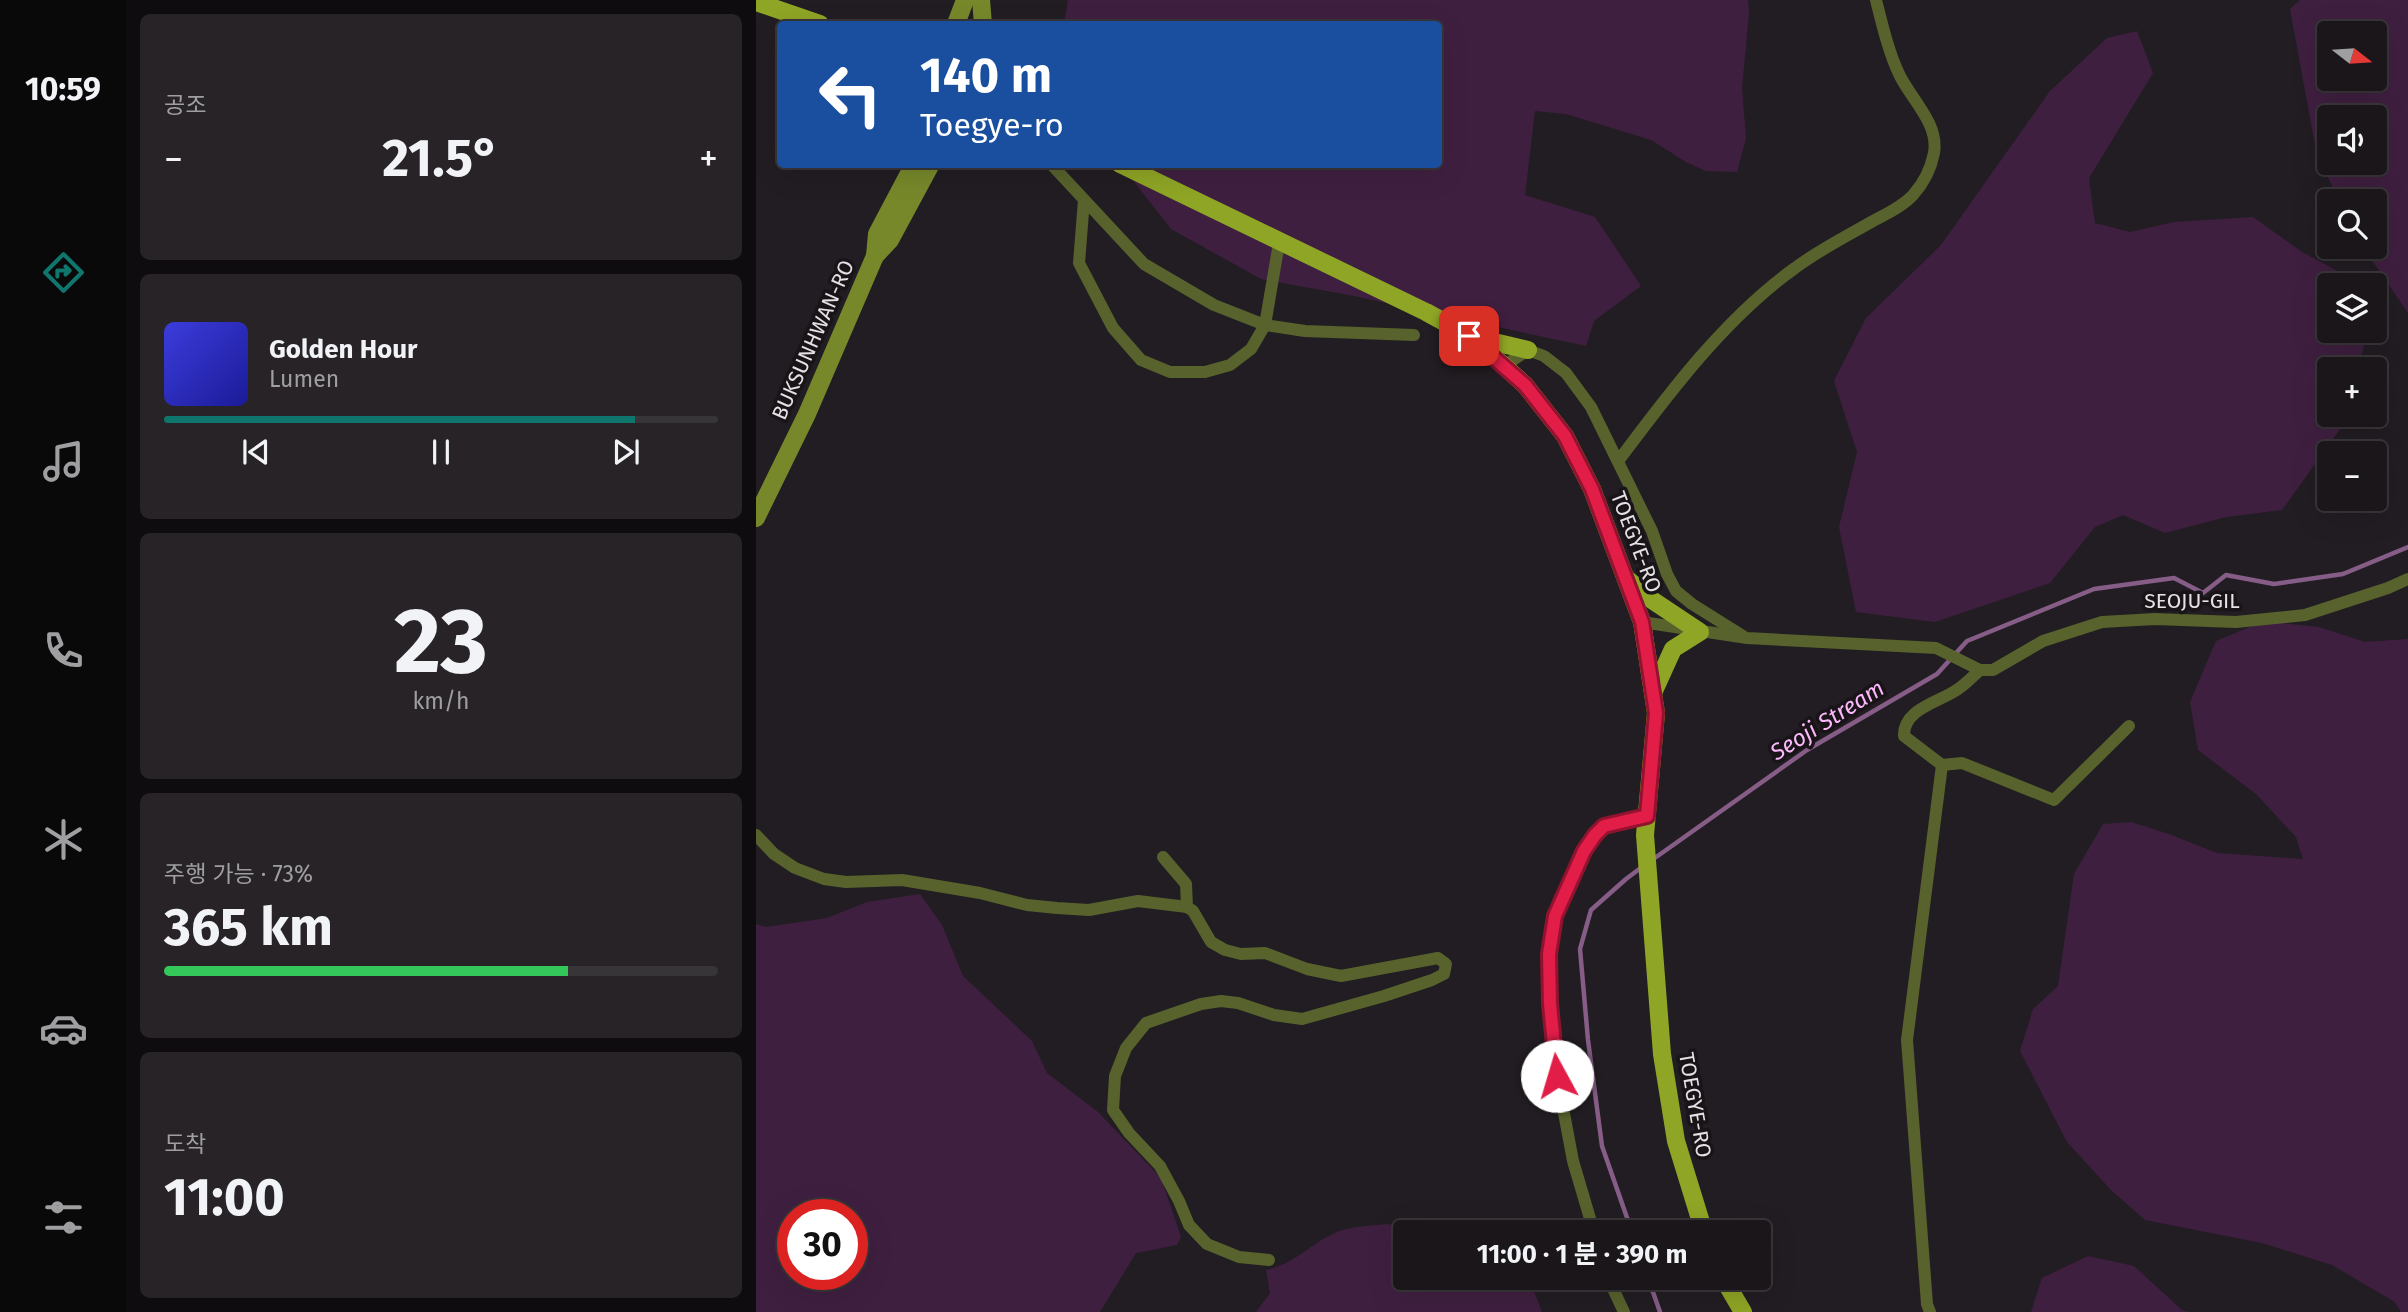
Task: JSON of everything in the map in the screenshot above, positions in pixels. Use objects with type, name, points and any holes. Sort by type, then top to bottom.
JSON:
[{"type":"main road","points":[[756,2],[811,21]]},
{"type":"main road","name":"TOEGYE-RO","points":[[1128,168],[1426,312],[1469,336],[1525,385],[1565,436],[1592,489],[1642,622],[1656,713],[1645,835],[1662,1055],[1674,1129],[1700,1220]]},
{"type":"main road","points":[[1469,336],[1528,350]]},
{"type":"main road","points":[[1625,577],[1652,600],[1700,632],[1673,649],[1653,693]]},
{"type":"main road","points":[[1730,1290],[1743,1312]]},
{"type":"street","points":[[957,21],[965,0]]},
{"type":"street","points":[[981,0],[983,21]]},
{"type":"street","points":[[1619,460],[1686,375],[1728,327],[1761,295],[1796,267],[1889,213],[1911,197],[1922,184],[1934,153],[1934,139],[1926,118],[1899,75],[1876,0]]},
{"type":"street","name":"BUKSUNHWAN-RO","points":[[756,518],[807,414],[875,256],[877,234],[912,168]]},
{"type":"street","name":"BUKSUNHWAN-RO","points":[[875,256],[890,240],[929,168]]},
{"type":"street","points":[[1055,168],[1144,264],[1214,305],[1265,325],[1305,331],[1414,335]]},
{"type":"street","points":[[1084,200],[1079,263],[1113,328],[1141,360],[1170,372],[1205,372],[1230,365],[1251,349],[1265,325],[1279,243]]},
{"type":"street","points":[[1504,366],[1528,350],[1544,356],[1566,373],[1591,407],[1619,460],[1676,591],[1746,638]]},
{"type":"street","name":"SEOJU-GIL","points":[[1977,668],[1993,670],[2043,641],[2102,622],[2155,619],[2236,622],[2305,615],[2408,579]]},
{"type":"street","points":[[1642,622],[1746,638],[1936,648],[1977,668],[1957,690],[1912,715],[1904,726],[1904,736],[1942,765],[1962,763],[2054,800],[2129,726]]},
{"type":"street","points":[[1930,1312],[1927,1304],[1907,1040],[1942,765]]},
{"type":"street","points":[[1590,1220],[1573,1161],[1557,1076],[1550,1004],[1549,954],[1555,916],[1584,851],[1595,835],[1604,826],[1647,816]]},
{"type":"street","points":[[756,835],[774,854],[795,868],[824,879],[846,882],[902,880],[980,893],[1027,905],[1057,908],[1090,909],[1138,901],[1187,907],[1193,911],[1211,942],[1225,950],[1241,954],[1265,953],[1307,969],[1341,976],[1438,958],[1446,964],[1444,974],[1432,981],[1302,1019],[1274,1015],[1238,1003],[1221,1001],[1201,1004],[1146,1023],[1126,1048],[1115,1076],[1113,1110],[1129,1133],[1160,1166],[1189,1225],[1207,1244],[1239,1257],[1269,1260]]},
{"type":"street","points":[[1163,857],[1186,884],[1187,907]]},
{"type":"street","points":[[1614,1290],[1624,1312]]},
{"type":"shaded area","points":[[1068,0],[1748,0],[1742,88],[1746,138],[1737,172],[1706,171],[1651,140],[1566,114],[1535,111],[1525,195],[1595,217],[1641,286],[1594,321],[1586,346],[1261,279],[1171,229],[1123,168],[1442,168],[1442,21],[1064,21]]},
{"type":"shaded area","points":[[2300,0],[2408,0],[2408,313],[2387,282],[2387,273],[2381,273],[2371,259],[2387,259],[2387,189],[2334,189],[2327,175],[2387,175],[2387,105],[2317,105],[2317,156],[2290,9]]},
{"type":"shaded area","points":[[2137,31],[2153,73],[2089,178],[2095,223],[2130,232],[2174,222],[2253,217],[2302,252],[2341,273],[2317,273],[2317,343],[2365,343],[2361,357],[2317,357],[2317,427],[2341,428],[2332,441],[2317,441],[2317,461],[2282,510],[2226,517],[2165,533],[2123,515],[2095,527],[2050,583],[1935,622],[1856,612],[1839,527],[1857,452],[1834,381],[1866,318],[1941,245],[2050,91],[2107,38]]},
{"type":"shaded area","points":[[2264,621],[2319,627],[2365,642],[2408,639],[2408,1312],[2401,1312],[2395,1302],[2332,1265],[2262,1243],[2145,1220],[2111,1190],[2067,1142],[2020,1051],[2033,1009],[2058,986],[2074,874],[2103,824],[2131,822],[2217,853],[2303,859],[2296,837],[2256,794],[2198,750],[2190,702],[2216,641]]},
{"type":"shaded area","points":[[920,894],[942,925],[963,976],[1032,1041],[1047,1073],[1098,1112],[1161,1178],[1181,1237],[1177,1245],[1136,1253],[1100,1312],[756,1312],[756,924],[766,927],[827,918],[867,902]]},
{"type":"shaded area","points":[[1393,1225],[1393,1290],[1533,1290],[1542,1312],[1256,1312],[1270,1293],[1266,1270],[1284,1264],[1339,1231]]},
{"type":"shaded area","points":[[2088,1256],[2134,1266],[2182,1310],[2189,1312],[2031,1312],[2042,1278]]},
{"type":"waterway","name":"Seoji Stream","points":[[1652,860],[1807,750],[1937,674],[1967,641],[2094,589],[2174,578],[2203,593],[2226,575],[2274,584],[2343,574],[2408,547]]},
{"type":"waterway","name":"Seoji Stream","points":[[1628,1220],[1602,1146],[1588,1040],[1580,949],[1591,910],[1642,867]]},
{"type":"waterway","name":"Seoji Stream","points":[[1652,1290],[1660,1312]]},
{"type":"route","points":[[1469,336],[1525,385],[1565,436],[1592,489],[1642,622],[1656,713],[1647,816],[1604,826],[1595,835],[1584,851],[1555,916],[1549,954],[1550,1004],[1557,1076]]}]
